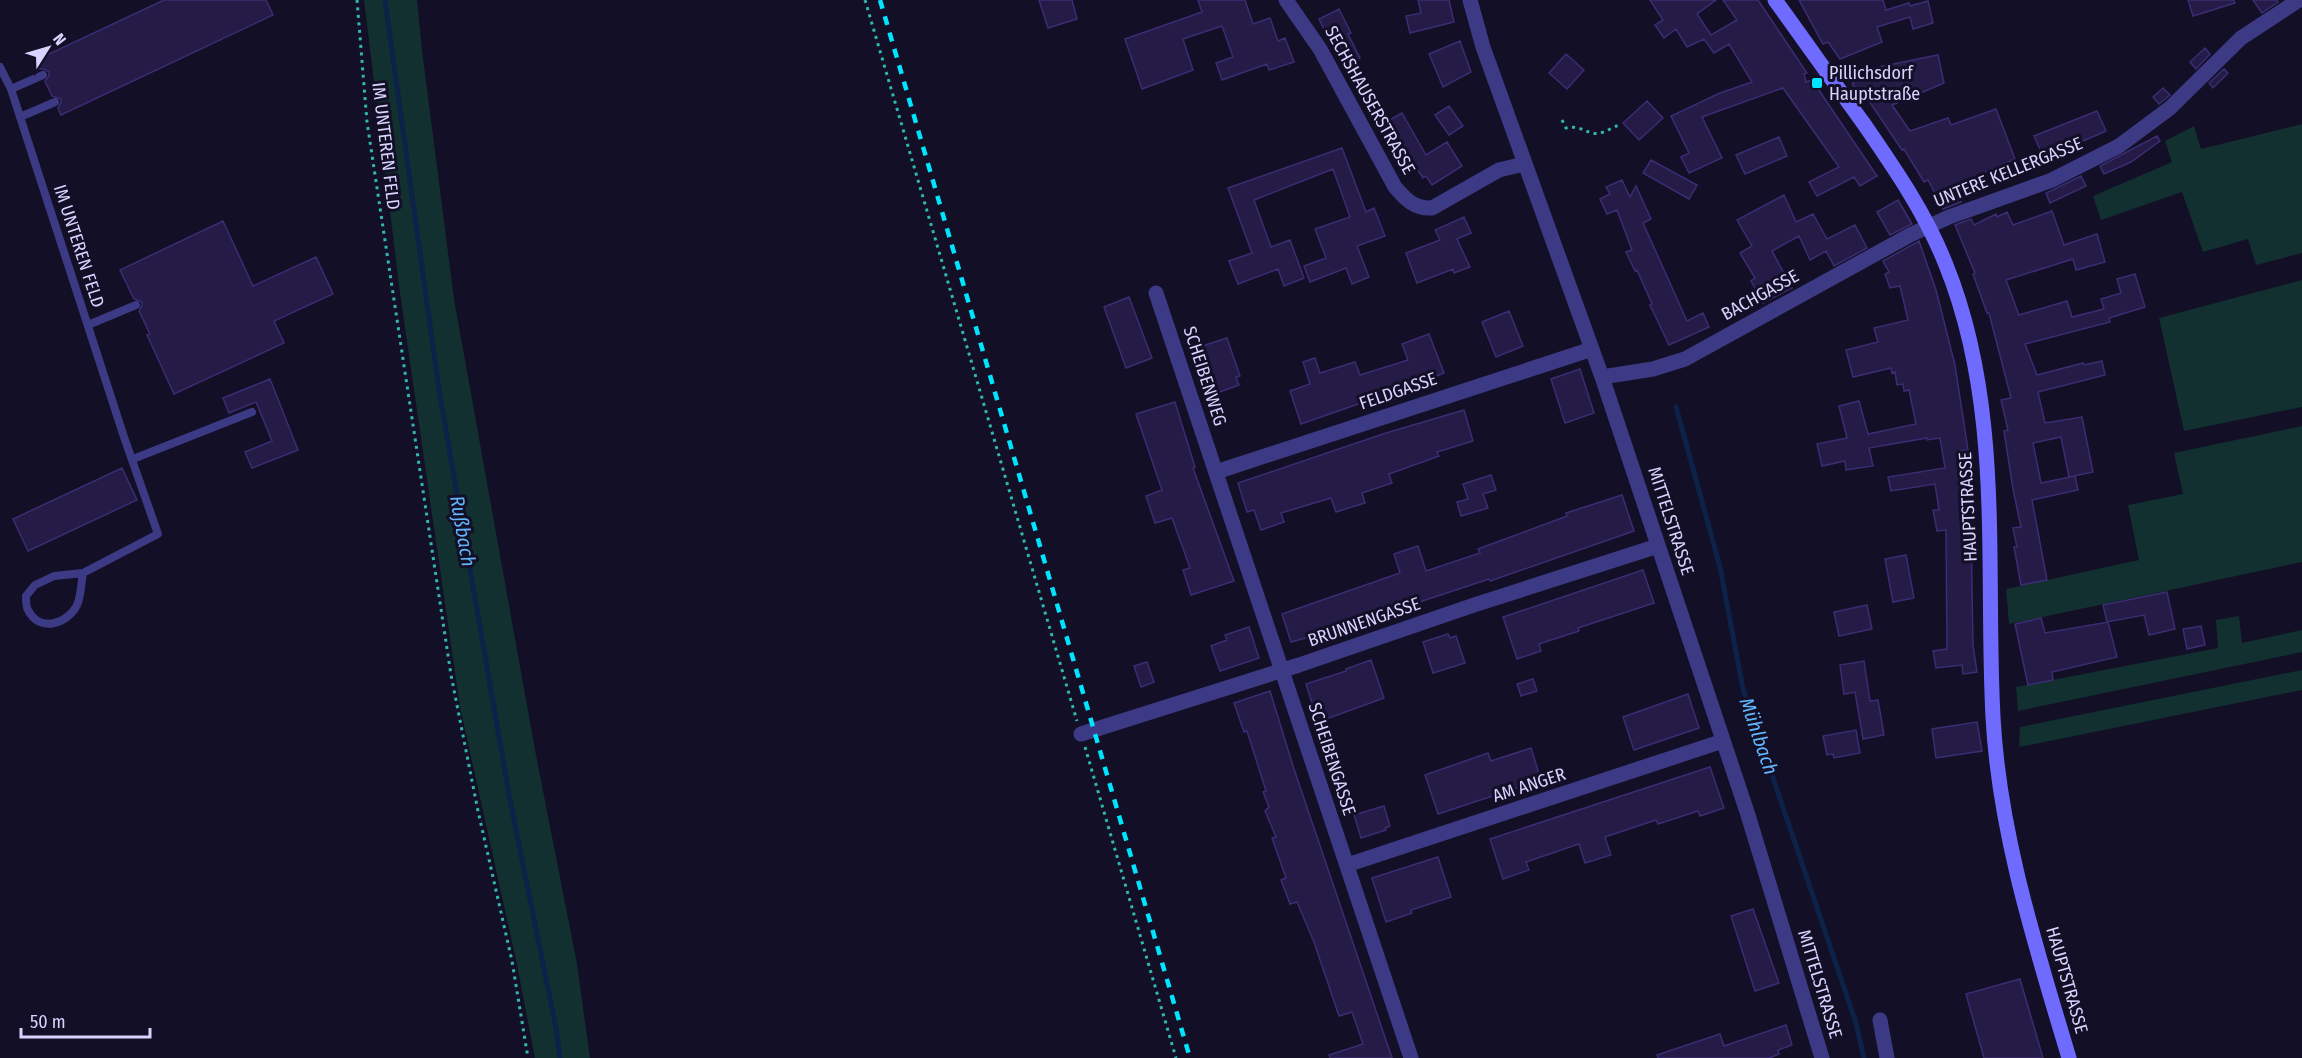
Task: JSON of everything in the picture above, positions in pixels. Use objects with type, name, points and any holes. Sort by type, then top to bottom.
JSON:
[{"type":"main road","name":"HAUPTSTRASSE","points":[[1776,0],[1881,149],[1929,226],[1958,298],[1977,385],[1984,440],[1989,511],[1993,720],[2004,808],[2026,908],[2069,1058]]},
{"type":"street","name":"SECHSHAUSERSTRASSE","points":[[1286,0],[1330,65],[1395,187],[1411,204],[1422,209],[1432,208],[1499,170],[1524,164]]},
{"type":"street","name":"MITTELSTRASSE","points":[[1470,0],[1483,47],[1602,377],[1748,815],[1822,1058]]},
{"type":"street","name":"UNTERE KELLERGASSE","points":[[1929,226],[2052,180],[2119,146],[2170,108],[2241,38],[2299,0]]},
{"type":"street","name":"BACHGASSE","points":[[1602,377],[1653,369],[1685,359],[1929,226]]},
{"type":"street","name":"SCHEIBENWEG","points":[[1156,293],[1216,472]]},
{"type":"street","name":"FELDGASSE","points":[[1216,472],[1592,348]]},
{"type":"street","name":"SCHEIBENGASSE","points":[[1216,472],[1411,1058]]},
{"type":"street","name":"BRUNNENGASSE","points":[[1081,734],[1282,668],[1299,665],[1474,605],[1658,546]]},
{"type":"street","name":"AM ANGER","points":[[1347,865],[1723,741]]},
{"type":"street","points":[[1880,1020],[1887,1058]]},
{"type":"lane","name":"IM UNTEREN FELD","points":[[0,67],[11,89],[87,325],[158,534],[83,573]]},
{"type":"lane","points":[[11,89],[43,75]]},
{"type":"lane","points":[[20,117],[55,102]]},
{"type":"lane","points":[[87,325],[136,305]]},
{"type":"lane","points":[[133,459],[252,412]]},
{"type":"lane","points":[[83,573],[77,605],[66,618],[51,625],[38,621],[28,610],[26,596],[35,585],[54,576],[83,573]]},
{"type":"path","name":"IM UNTEREN FELD","points":[[357,0],[367,122],[452,675],[478,811],[512,961],[528,1058]]},
{"type":"path","points":[[865,0],[1176,1058]]},
{"type":"path","points":[[1562,120],[1566,128],[1580,127],[1591,134],[1600,133],[1619,125]]},
{"type":"green space","points":[[364,0],[417,0],[454,299],[535,750],[577,964],[590,1058],[535,1058],[516,960],[460,707],[400,293]]},
{"type":"green space","points":[[2302,124],[2302,253],[2256,265],[2248,239],[2203,252],[2182,192],[2101,220],[2093,196],[2172,162],[2165,141],[2194,126],[2201,149]]},
{"type":"green space","points":[[2302,280],[2302,407],[2184,431],[2159,318]]},
{"type":"green space","points":[[2302,426],[2302,562],[2009,624],[2006,589],[2139,560],[2128,505],[2183,494],[2174,453]]},
{"type":"green space","points":[[2239,616],[2242,643],[2302,630],[2302,652],[2018,711],[2016,687],[2218,648],[2216,620]]},
{"type":"green space","points":[[2302,670],[2302,690],[2019,747],[2020,727]]},
{"type":"building","points":[[164,0],[266,0],[273,15],[61,115],[58,108],[61,99],[52,96],[45,81],[49,72],[40,69],[36,60]]},
{"type":"building","points":[[1039,0],[1072,0],[1077,19],[1048,28]]},
{"type":"building","points":[[1198,0],[1245,0],[1253,24],[1270,18],[1278,41],[1285,38],[1294,62],[1269,70],[1267,64],[1222,80],[1216,63],[1233,57],[1222,26],[1183,39],[1193,70],[1142,89],[1125,39],[1202,12]]},
{"type":"building","points":[[1418,0],[1449,0],[1454,22],[1410,33],[1406,16],[1421,13]]},
{"type":"building","points":[[1650,0],[1716,0],[1697,14],[1711,35],[1737,20],[1723,0],[1758,0],[1807,73],[1804,74],[1806,82],[1812,80],[1877,176],[1860,186],[1854,177],[1817,196],[1809,182],[1839,167],[1783,88],[1702,117],[1722,158],[1689,173],[1681,157],[1689,153],[1671,116],[1720,93],[1752,82],[1729,44],[1714,53],[1704,39],[1687,47],[1676,29],[1664,38],[1655,25],[1663,20]]},
{"type":"building","points":[[1799,0],[1883,0],[1886,10],[1909,3],[1910,6],[1928,1],[1933,23],[1913,29],[1910,17],[1877,27],[1882,42],[1840,59],[1828,42],[1823,44]]},
{"type":"building","points":[[2188,0],[2234,0],[2235,3],[2193,16]]},
{"type":"building","points":[[2253,0],[2277,0],[2278,2],[2262,13]]},
{"type":"building","points":[[1339,9],[1360,58],[1344,67],[1319,19]]},
{"type":"building","points":[[1460,41],[1471,72],[1443,87],[1429,54]]},
{"type":"building","points":[[2205,48],[2210,54],[2196,69],[2190,62]]},
{"type":"building","points":[[1566,54],[1584,70],[1567,89],[1549,73]]},
{"type":"building","points":[[1938,55],[1944,83],[1892,105],[1910,131],[1948,118],[1951,125],[1996,109],[2015,159],[1953,187],[1961,202],[1943,209],[1928,180],[1924,182],[1904,149],[1902,150],[1863,92],[1859,93],[1852,84],[1855,81],[1849,73]]},
{"type":"building","points":[[2224,69],[2228,73],[2213,88],[2209,83]]},
{"type":"building","points":[[2163,88],[2170,95],[2159,104],[2153,97]]},
{"type":"building","points":[[1647,101],[1663,118],[1639,140],[1623,123]]},
{"type":"building","points":[[1449,106],[1463,126],[1449,135],[1435,115]]},
{"type":"building","points":[[2097,111],[2106,131],[2069,147],[2067,143],[2042,154],[2034,136]]},
{"type":"building","points":[[1402,113],[1426,155],[1447,142],[1462,166],[1432,185],[1426,176],[1423,178],[1402,146],[1399,148],[1384,123]]},
{"type":"building","points":[[2157,136],[2160,141],[2131,162],[2104,174],[2100,166]]},
{"type":"building","points":[[1779,137],[1787,156],[1745,174],[1736,155]]},
{"type":"building","points":[[1342,148],[1366,212],[1374,208],[1385,236],[1357,246],[1369,277],[1352,284],[1346,268],[1310,282],[1304,266],[1326,258],[1315,229],[1350,217],[1333,169],[1254,200],[1271,247],[1290,240],[1304,278],[1284,286],[1278,269],[1238,284],[1229,261],[1252,253],[1228,188]]},
{"type":"building","points":[[1651,160],[1697,185],[1689,199],[1643,173]]},
{"type":"building","points":[[2081,176],[2086,186],[2050,203],[2046,193]]},
{"type":"building","points":[[1622,180],[1630,197],[1636,186],[1651,219],[1643,223],[1687,321],[1703,313],[1709,327],[1669,345],[1637,270],[1635,271],[1626,252],[1632,250],[1617,210],[1607,214],[1600,199],[1610,194],[1606,187]]},
{"type":"building","points":[[1784,195],[1796,222],[1813,214],[1827,239],[1855,225],[1867,248],[1834,266],[1826,251],[1810,260],[1799,236],[1772,251],[1792,288],[1763,303],[1751,281],[1755,278],[1740,253],[1752,246],[1737,220]]},
{"type":"building","points":[[1898,200],[1912,224],[1890,235],[1877,212]]},
{"type":"building","points":[[2052,211],[2064,245],[2097,234],[2105,262],[2076,270],[2073,259],[2006,280],[2019,315],[2067,301],[2072,317],[2104,309],[2101,299],[2121,293],[2117,279],[2135,274],[2145,307],[2109,318],[2110,322],[2025,344],[2037,375],[2083,363],[2084,365],[2102,361],[2105,375],[2038,392],[2045,423],[2082,417],[2093,472],[2069,477],[2061,437],[2033,443],[2041,483],[2075,476],[2078,490],[2032,500],[2047,580],[2021,585],[2013,528],[2021,527],[2004,431],[2008,430],[2001,400],[2011,398],[1989,313],[1987,313],[1973,274],[1975,273],[1955,225],[1971,219],[1974,225],[1996,214],[1997,217],[2007,212],[2013,225]]},
{"type":"building","points":[[1464,217],[1471,233],[1457,239],[1470,267],[1454,273],[1453,269],[1417,283],[1406,253],[1440,240],[1435,230]]},
{"type":"building","points":[[223,221],[253,286],[316,257],[333,294],[274,321],[284,343],[174,394],[147,335],[150,334],[139,311],[142,302],[134,299],[120,270]]},
{"type":"building","points":[[1919,241],[1936,290],[1955,365],[1968,450],[1959,451],[1971,526],[1973,645],[1977,672],[1963,674],[1962,665],[1936,668],[1933,651],[1947,649],[1946,530],[1937,531],[1933,510],[1939,510],[1935,484],[1891,491],[1888,477],[1945,468],[1940,438],[1927,440],[1927,438],[1869,448],[1873,466],[1846,470],[1845,461],[1822,466],[1817,444],[1847,438],[1839,406],[1859,401],[1868,434],[1916,424],[1909,390],[1904,391],[1903,384],[1897,385],[1895,372],[1892,373],[1891,368],[1853,377],[1846,350],[1878,342],[1874,328],[1908,320],[1900,286],[1890,288],[1885,274],[1889,272],[1883,261]]},
{"type":"building","points":[[1129,297],[1152,358],[1126,368],[1104,307]]},
{"type":"building","points":[[1509,311],[1523,346],[1496,357],[1482,322]]},
{"type":"building","points":[[1429,334],[1444,373],[1409,387],[1411,394],[1386,402],[1384,395],[1301,424],[1290,391],[1310,384],[1303,362],[1315,358],[1320,373],[1355,362],[1360,375],[1408,360],[1402,344]]},
{"type":"building","points":[[1227,338],[1240,376],[1236,377],[1239,385],[1214,394],[1196,348]]},
{"type":"building","points":[[1580,369],[1594,413],[1565,423],[1551,379]]},
{"type":"building","points":[[270,379],[298,450],[252,468],[245,452],[272,441],[256,402],[229,413],[223,398]]},
{"type":"building","points":[[1175,402],[1195,467],[1193,468],[1234,581],[1191,595],[1183,570],[1190,568],[1172,518],[1155,523],[1146,496],[1162,490],[1136,414]]},
{"type":"building","points":[[1464,410],[1473,441],[1437,452],[1439,456],[1389,474],[1392,483],[1362,493],[1365,503],[1336,512],[1331,498],[1281,513],[1284,522],[1261,530],[1254,510],[1247,512],[1238,483],[1386,433]]},
{"type":"building","points":[[122,468],[137,500],[28,551],[13,519]]},
{"type":"building","points":[[1491,475],[1496,490],[1483,494],[1488,508],[1461,516],[1457,502],[1468,499],[1463,484]]},
{"type":"building","points":[[1622,495],[1634,531],[1490,581],[1489,579],[1332,631],[1291,642],[1282,614],[1400,573],[1394,554],[1418,546],[1426,571],[1480,553],[1478,549],[1567,516],[1566,513]]},
{"type":"building","points":[[1906,555],[1914,598],[1893,602],[1885,559]]},
{"type":"building","points":[[1643,570],[1654,603],[1578,628],[1579,631],[1539,644],[1541,651],[1517,659],[1503,617]]},
{"type":"building","points":[[2167,592],[2175,629],[2149,635],[2144,615],[2107,622],[2103,605]]},
{"type":"building","points":[[1867,605],[1872,629],[1839,636],[1834,612]]},
{"type":"building","points":[[2041,618],[2045,633],[2108,622],[2117,657],[2052,672],[2053,680],[2028,685],[2015,624]]},
{"type":"building","points":[[2201,626],[2205,645],[2187,649],[2183,629]]},
{"type":"building","points":[[1249,627],[1259,658],[1220,671],[1211,646],[1227,640],[1225,635]]},
{"type":"building","points":[[1448,634],[1450,638],[1456,636],[1465,663],[1433,673],[1423,642]]},
{"type":"building","points":[[1371,660],[1384,698],[1318,722],[1306,684]]},
{"type":"building","points":[[1864,661],[1870,701],[1878,700],[1884,735],[1863,739],[1855,692],[1844,694],[1840,665]]},
{"type":"building","points":[[1147,662],[1154,682],[1141,687],[1134,666]]},
{"type":"building","points":[[1533,679],[1537,691],[1521,696],[1517,684]]},
{"type":"building","points":[[1270,691],[1293,766],[1392,1058],[1330,1058],[1329,1055],[1363,1044],[1352,1012],[1339,1016],[1314,942],[1297,902],[1290,904],[1281,880],[1286,878],[1272,838],[1276,837],[1265,811],[1269,807],[1263,792],[1266,791],[1247,731],[1244,732],[1234,703]]},
{"type":"building","points":[[1688,694],[1699,728],[1634,750],[1623,717]]},
{"type":"building","points":[[1977,722],[1982,751],[1936,758],[1932,729]]},
{"type":"building","points":[[1856,730],[1860,753],[1834,758],[1833,754],[1827,755],[1823,736]]},
{"type":"building","points":[[1531,748],[1541,780],[1438,814],[1425,775],[1488,753],[1491,761]]},
{"type":"building","points":[[1710,767],[1724,808],[1700,816],[1698,811],[1658,824],[1656,820],[1605,837],[1611,855],[1585,863],[1579,844],[1526,862],[1529,870],[1503,879],[1490,839]]},
{"type":"building","points":[[1384,806],[1390,826],[1385,828],[1386,830],[1361,838],[1354,815]]},
{"type":"building","points":[[1438,857],[1451,897],[1411,910],[1412,913],[1386,922],[1372,878]]},
{"type":"building","points":[[1753,909],[1779,983],[1755,991],[1731,916]]},
{"type":"building","points":[[2020,979],[2043,1058],[1984,1058],[1966,994]]},
{"type":"building","points":[[1786,1025],[1792,1045],[1778,1050],[1779,1054],[1769,1058],[1658,1058],[1657,1055],[1720,1034],[1724,1046]]},
{"type":"waterway","name":"Rußbach","points":[[385,0],[439,390],[510,800],[560,1058]]},
{"type":"waterway","name":"Mühlbach","points":[[1676,407],[1720,567],[1743,689],[1856,1023],[1864,1058]]},
{"type":"railway","points":[[880,0],[1190,1058]]},
{"type":"place","name":"Pillichsdorf Hauptstraße","points":[[1817,83]]}]
